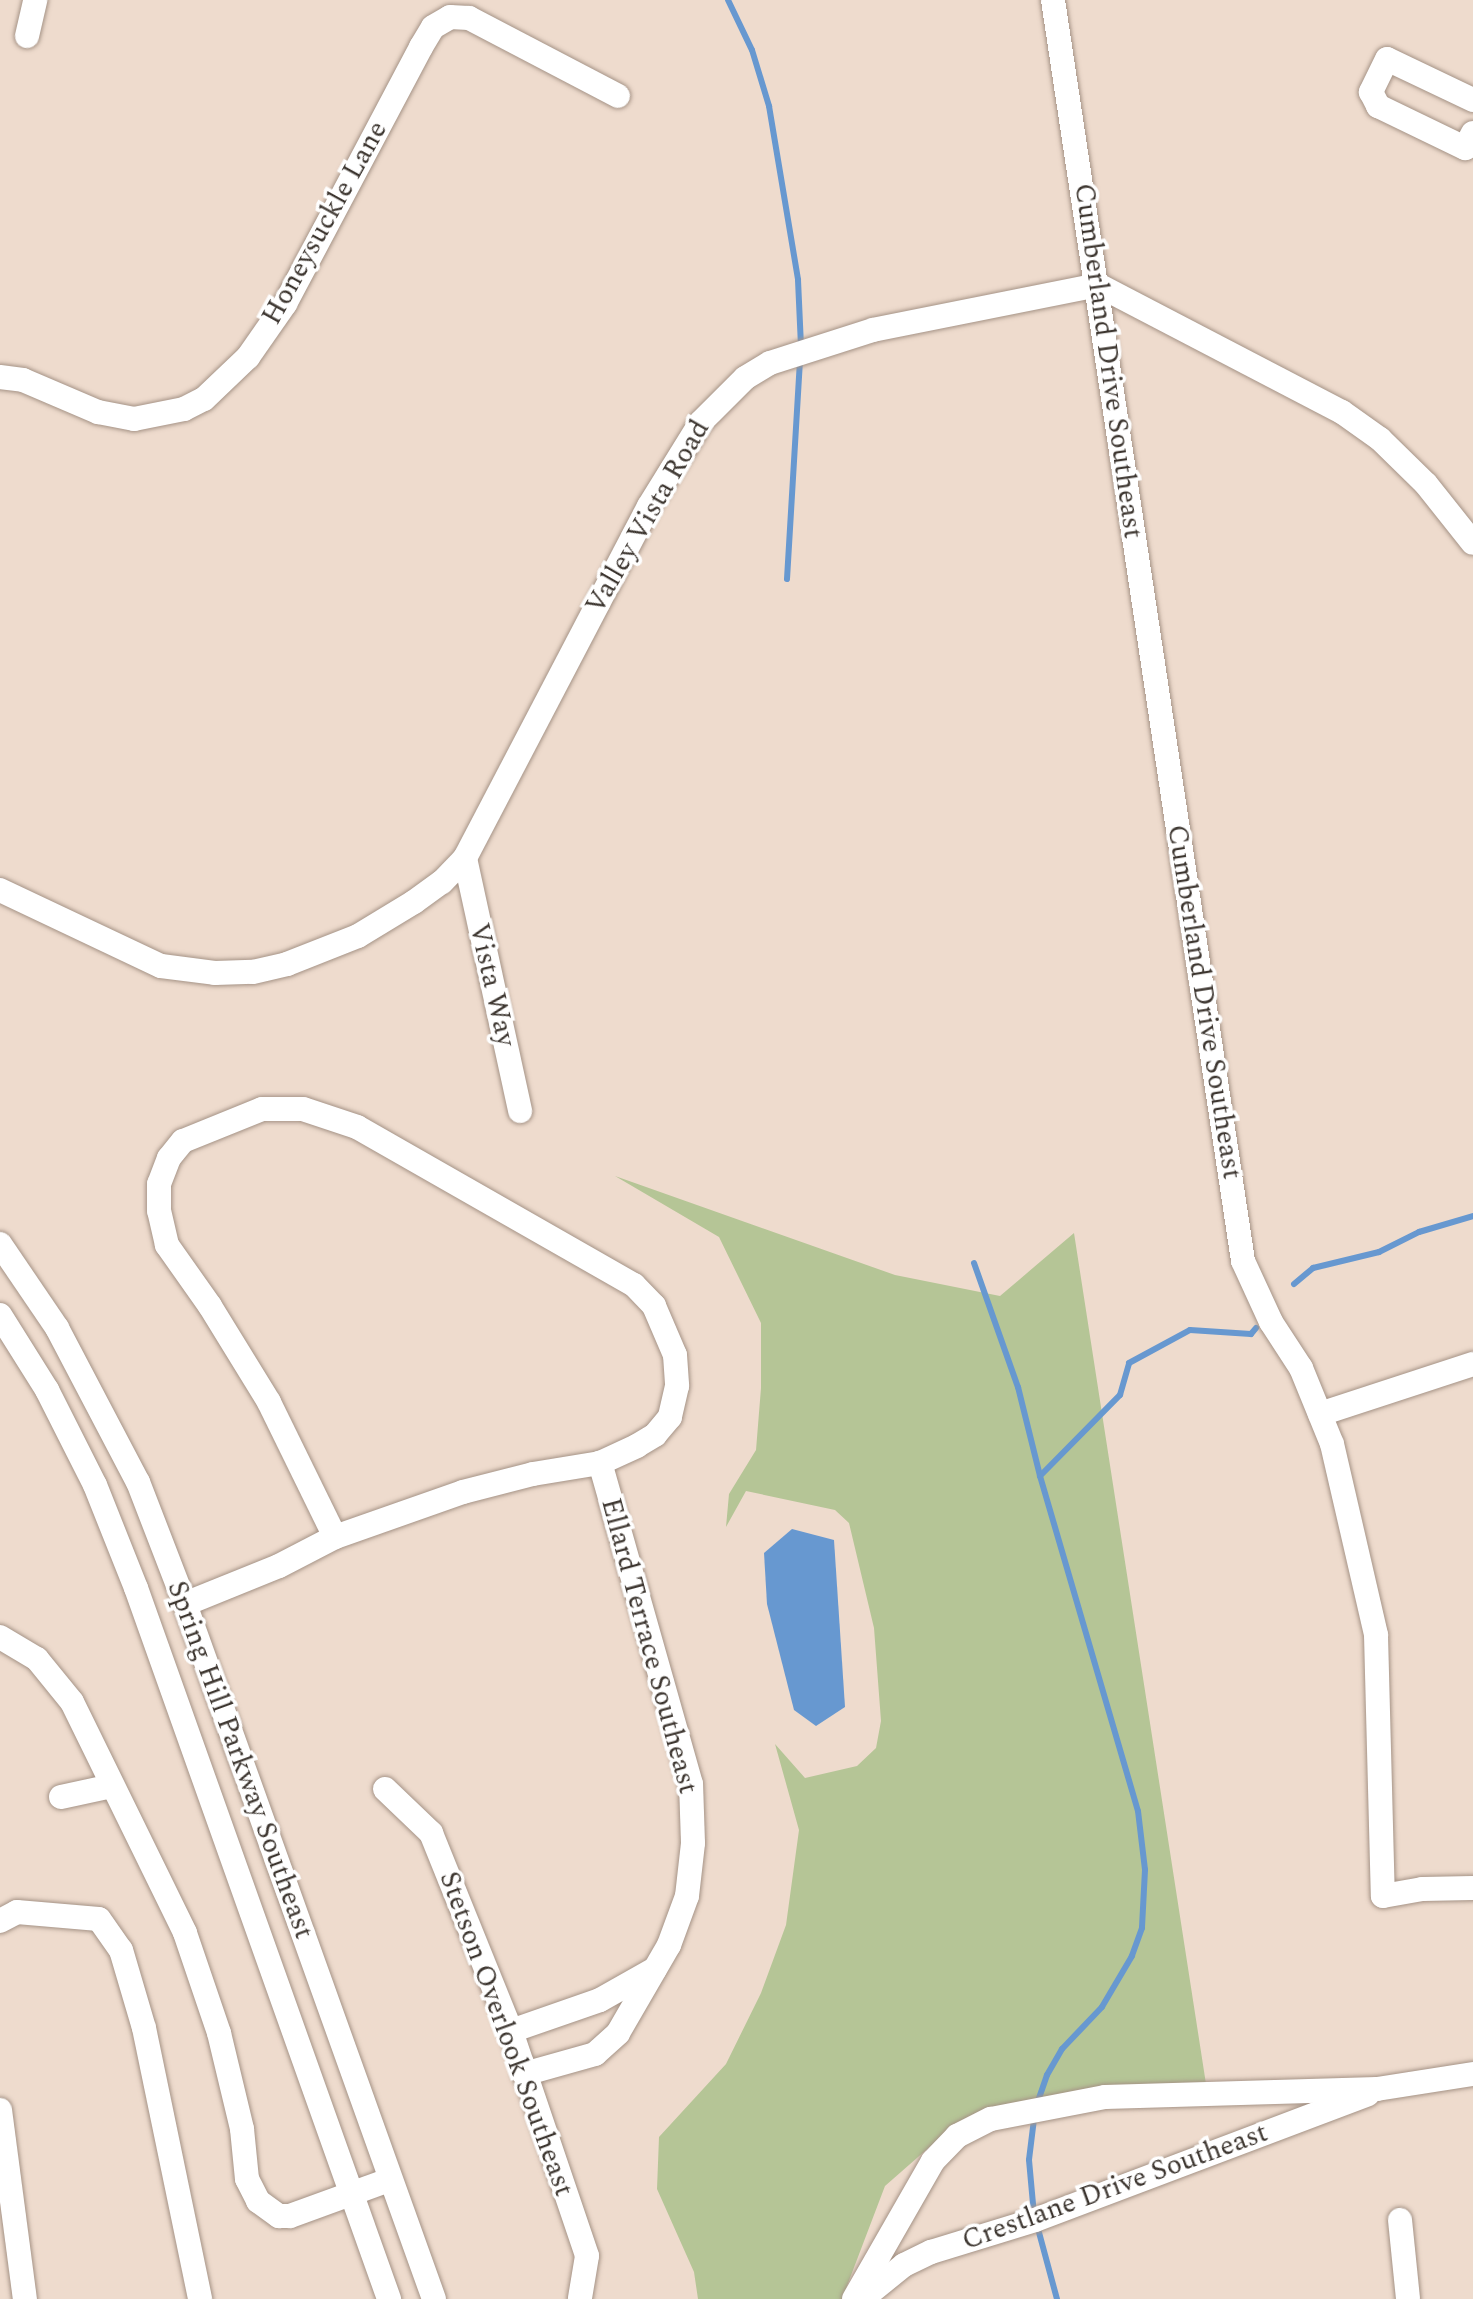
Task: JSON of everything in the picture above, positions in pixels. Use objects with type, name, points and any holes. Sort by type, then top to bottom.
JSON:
[{"type":"street","points":[[27,36],[35,0]]},
{"type":"street","name":"Cumberland Drive Southeast","points":[[1053,0],[1243,1261],[1271,1322],[1301,1368],[1332,1444],[1376,1635],[1383,1896],[1422,1889],[1473,1888]]},
{"type":"street","name":"Honeysuckle Lane","points":[[0,377],[23,380],[98,412],[134,419],[184,409],[204,399],[248,357],[285,304],[421,47],[433,27],[450,17],[469,18],[618,96]]},
{"type":"street","points":[[1473,100],[1387,59],[1371,92],[1378,106],[1465,148],[1473,133]]},
{"type":"street","points":[[1098,285],[1342,412],[1380,439],[1426,484],[1473,543]]},
{"type":"street","name":"Valley Vista Road","points":[[0,890],[161,966],[215,973],[253,972],[287,964],[358,936],[442,882],[465,858],[649,506],[680,452],[721,398],[770,363],[873,330],[1098,285]]},
{"type":"street","name":"Vista Way","points":[[465,858],[520,1111]]},
{"type":"street","points":[[185,1604],[279,1566],[335,1537],[463,1492],[533,1474],[600,1463],[646,1441],[670,1417],[677,1386],[675,1355],[654,1306],[613,1270],[357,1127],[303,1109],[262,1109],[183,1141],[169,1158],[159,1184],[159,1211],[167,1245],[210,1306],[269,1402],[335,1537]]},
{"type":"street","name":"Spring Hill Parkway Southeast","points":[[0,1244],[57,1328],[138,1482],[185,1604],[434,2299]]},
{"type":"street","name":"Spring Hill Parkway Southeast","points":[[0,1315],[47,1390],[107,1515],[147,1617],[389,2299]]},
{"type":"street","points":[[1320,1414],[1473,1364]]},
{"type":"street","name":"Ellard Terrace Southeast","points":[[524,2074],[595,2054],[618,2033],[657,1968],[679,1924],[687,1896],[693,1843],[691,1784],[600,1463]]},
{"type":"street","points":[[0,1637],[25,1650],[56,1678],[84,1689],[105,1735],[97,1757],[165,1890],[203,1980],[233,2082],[252,2191],[267,2209],[290,2216],[389,2180]]},
{"type":"street","points":[[61,1797],[112,1786]]},
{"type":"street","name":"Stetson Overlook Southeast","points":[[385,1789],[431,1833],[511,2031],[587,2256],[580,2298]]},
{"type":"street","points":[[0,1921],[17,1912],[99,1919],[121,1950],[144,2028],[200,2299]]},
{"type":"street","points":[[511,2031],[600,2000],[657,1968]]},
{"type":"street","name":"Crestlane Drive Southeast","points":[[854,2299],[933,2161],[957,2136],[991,2119],[1105,2097],[1377,2089],[1473,2074]]},
{"type":"street","name":"Crestlane Drive Southeast","points":[[862,2299],[904,2265],[931,2252],[1023,2224],[1155,2176],[1345,2105],[1377,2089]]},
{"type":"street","points":[[0,2110],[9,2250],[25,2299]]},
{"type":"street","points":[[1400,2220],[1408,2299]]},
{"type":"green space","points":[[615,1176],[895,1275],[1000,1296],[1074,1233],[1206,2084],[958,2122],[885,2186],[842,2299],[698,2299],[694,2272],[657,2189],[659,2137],[726,2064],[761,1993],[786,1925],[799,1830],[775,1744],[805,1778],[857,1766],[876,1748],[881,1721],[874,1628],[849,1523],[835,1510],[746,1491],[726,1527],[729,1494],[756,1450],[761,1388],[761,1323],[719,1237]]},
{"type":"water","points":[[792,1529],[834,1540],[845,1707],[816,1726],[794,1710],[767,1604],[764,1553]]},
{"type":"waterway","points":[[728,0],[752,50],[769,106],[798,280],[801,346]]},
{"type":"waterway","points":[[787,579],[800,361]]},
{"type":"waterway","points":[[1294,1284],[1313,1268],[1379,1252],[1419,1232],[1473,1216]]},
{"type":"waterway","points":[[974,1263],[1018,1387],[1040,1476],[1138,1811],[1145,1870],[1142,1928],[1132,1956],[1102,2007],[1062,2049],[1047,2075],[1037,2104]]},
{"type":"waterway","points":[[1040,1476],[1120,1395],[1129,1363],[1190,1330],[1251,1334],[1256,1328]]},
{"type":"waterway","points":[[1034,2119],[1029,2160],[1034,2215]]},
{"type":"waterway","points":[[1037,2225],[1057,2299]]}]
